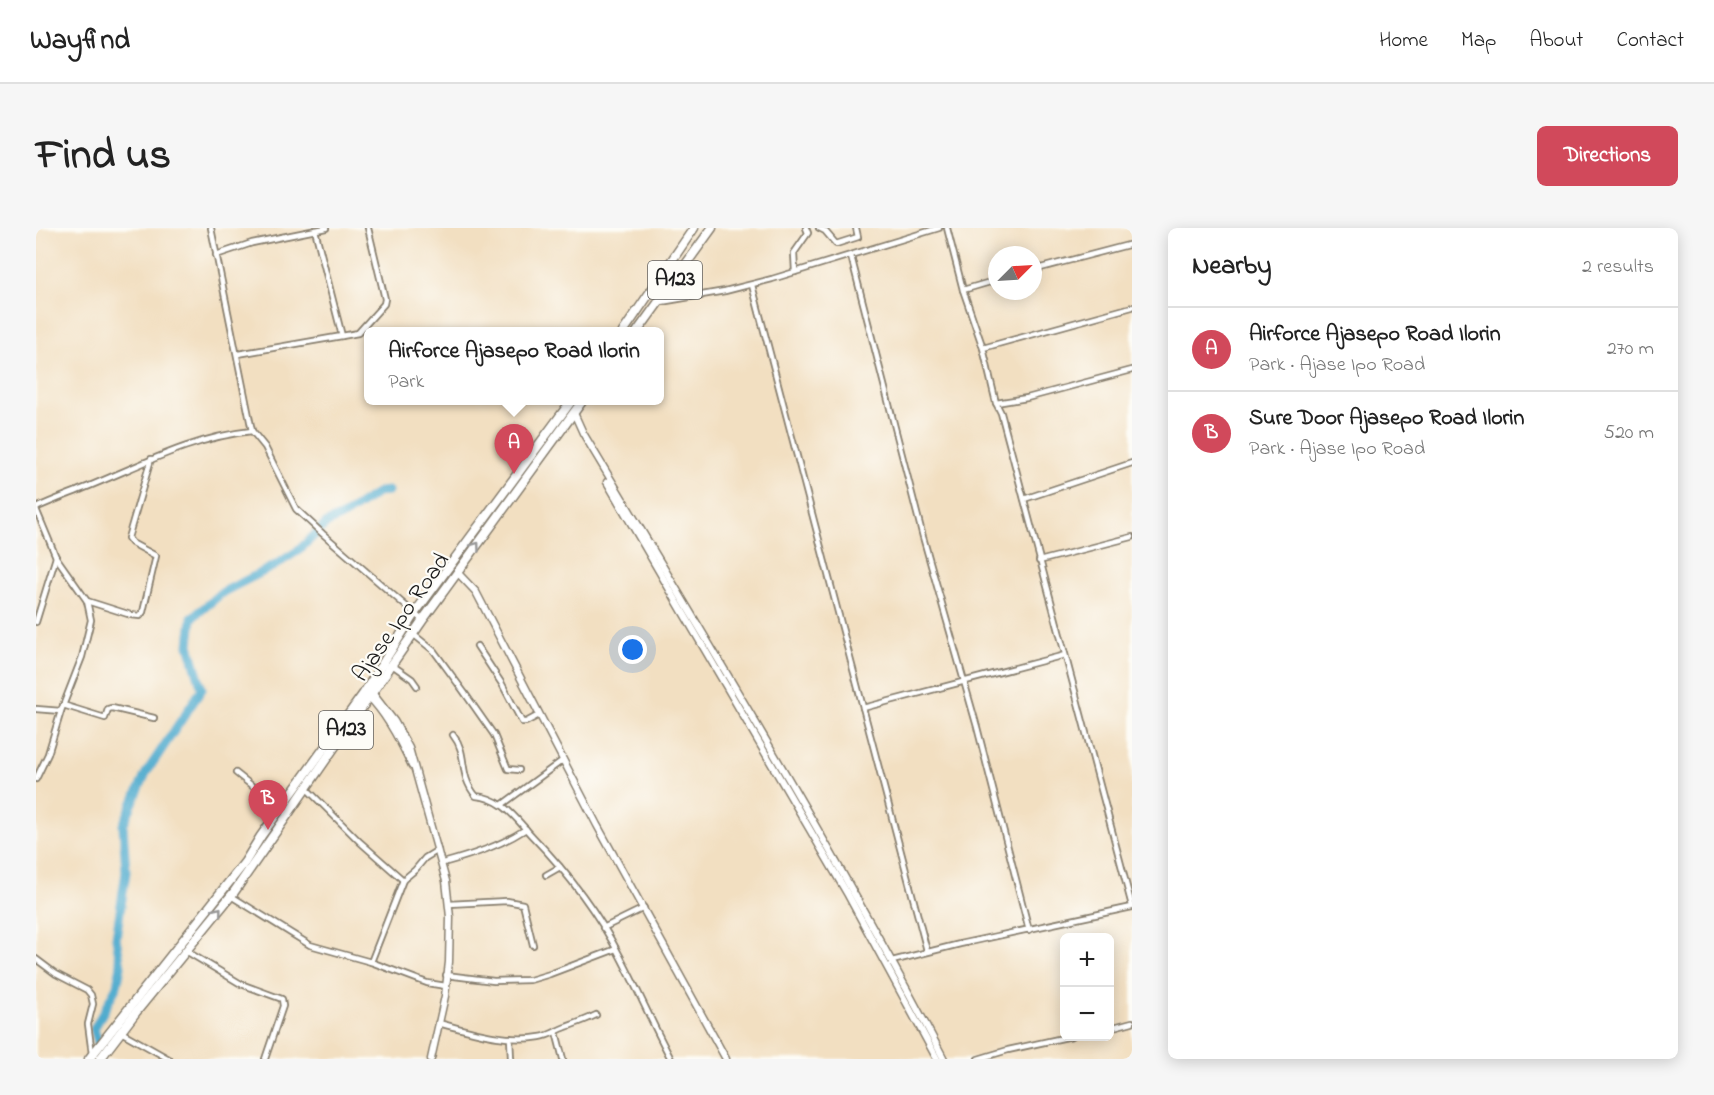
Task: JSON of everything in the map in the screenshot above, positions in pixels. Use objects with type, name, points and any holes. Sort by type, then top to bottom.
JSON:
[{"type":"highway","name":"A123","points":[[626,327],[694,228]]},
{"type":"highway","name":"A123","points":[[641,327],[712,228]]},
{"type":"highway","name":"Ajase Ipo Road","points":[[96,1055],[121,1032],[185,950],[198,928],[231,896],[369,693],[414,614],[568,405]]},
{"type":"highway","name":"Ajase Ipo Road","points":[[96,1055],[106,1037],[198,928],[261,836],[392,665],[580,405]]},
{"type":"street","points":[[211,228],[252,430],[265,447],[297,509],[314,527],[422,621]]},
{"type":"street","points":[[216,255],[252,243],[326,228]]},
{"type":"street","points":[[238,354],[358,333],[384,304],[385,299],[368,228]]},
{"type":"street","points":[[795,272],[794,254],[807,232],[806,228]]},
{"type":"street","points":[[819,228],[825,231],[836,244],[858,237],[856,228]]},
{"type":"street","points":[[658,303],[752,285],[939,228]]},
{"type":"street","points":[[892,961],[927,951],[1132,907],[1001,413],[996,403],[983,348],[963,290],[947,228]]},
{"type":"street","points":[[315,230],[342,336]]},
{"type":"street","points":[[1042,268],[1132,243]]},
{"type":"street","points":[[851,256],[923,537],[977,727],[1029,930]]},
{"type":"street","points":[[678,275],[700,296]]},
{"type":"street","points":[[963,290],[988,283]]},
{"type":"street","points":[[752,285],[927,951]]},
{"type":"street","points":[[983,348],[1132,307]]},
{"type":"street","points":[[996,403],[1027,398],[1132,370]]},
{"type":"street","points":[[574,413],[583,433],[892,961],[944,1059]]},
{"type":"street","points":[[566,424],[576,429],[582,438],[889,968],[937,1059]]},
{"type":"street","points":[[36,779],[48,754],[63,705],[82,657],[91,620],[87,601],[56,557],[36,508],[151,459],[202,441],[252,430]]},
{"type":"street","points":[[87,601],[131,615],[141,616],[143,612],[156,556],[132,543],[128,538],[151,459]]},
{"type":"street","points":[[1024,499],[1132,463]]},
{"type":"street","points":[[1039,561],[1132,537]]},
{"type":"street","points":[[36,622],[56,557]]},
{"type":"street","points":[[458,572],[476,592],[597,825],[726,1059]]},
{"type":"street","points":[[413,634],[434,651],[464,692],[494,735],[508,769],[519,770]]},
{"type":"street","points":[[477,646],[502,684],[522,722],[526,723],[539,715]]},
{"type":"street","points":[[863,708],[1065,655]]},
{"type":"street","points":[[392,665],[412,679],[417,686]]},
{"type":"street","points":[[369,693],[397,737],[420,785],[443,863],[449,904],[449,962],[431,1059]]},
{"type":"street","points":[[63,705],[105,718],[108,709],[112,708],[154,718]]},
{"type":"street","points":[[36,709],[61,711]]},
{"type":"street","points":[[453,735],[462,750],[463,774],[471,791],[476,796],[503,804],[560,867],[603,928],[616,949],[671,1059]]},
{"type":"street","points":[[503,804],[563,760]]},
{"type":"street","points":[[236,773],[281,810]]},
{"type":"street","points":[[306,788],[360,842],[403,880]]},
{"type":"street","points":[[443,863],[478,853],[526,829]]},
{"type":"street","points":[[371,962],[403,880],[425,858],[438,850]]},
{"type":"street","points":[[546,875],[560,867]]},
{"type":"street","points":[[231,896],[310,945],[371,962],[427,983],[446,986]]},
{"type":"street","points":[[449,904],[507,901],[523,904],[533,945]]},
{"type":"street","points":[[603,928],[644,908]]},
{"type":"street","points":[[446,975],[494,981],[530,980],[616,949]]},
{"type":"street","points":[[185,950],[241,984],[282,999],[284,1006],[264,1059]]},
{"type":"street","points":[[36,959],[56,974],[87,990],[91,995],[93,1004],[88,1024],[96,1055]]},
{"type":"street","points":[[889,968],[892,961]]},
{"type":"street","points":[[438,1023],[494,1037],[540,1037],[584,1022],[596,1015]]},
{"type":"street","points":[[1114,1027],[1132,1022]]},
{"type":"street","points":[[121,1032],[169,1059]]},
{"type":"street","points":[[556,1032],[563,1059]]},
{"type":"street","points":[[510,1038],[511,1059]]},
{"type":"street","points":[[978,1059],[1060,1039]]},
{"type":"waterway","points":[[101,1052],[94,1029],[117,986],[121,966],[116,938],[126,872],[123,825],[146,773],[202,689],[189,645],[192,618],[223,592],[274,566],[299,550],[327,523],[346,514],[379,492],[388,491]]},
{"type":"place","name":"Airforce Ajasepo Road Ilorin","points":[[514,474]]},
{"type":"place","name":"Sure Door Ajasepo Road Ilorin","points":[[268,830]]}]
